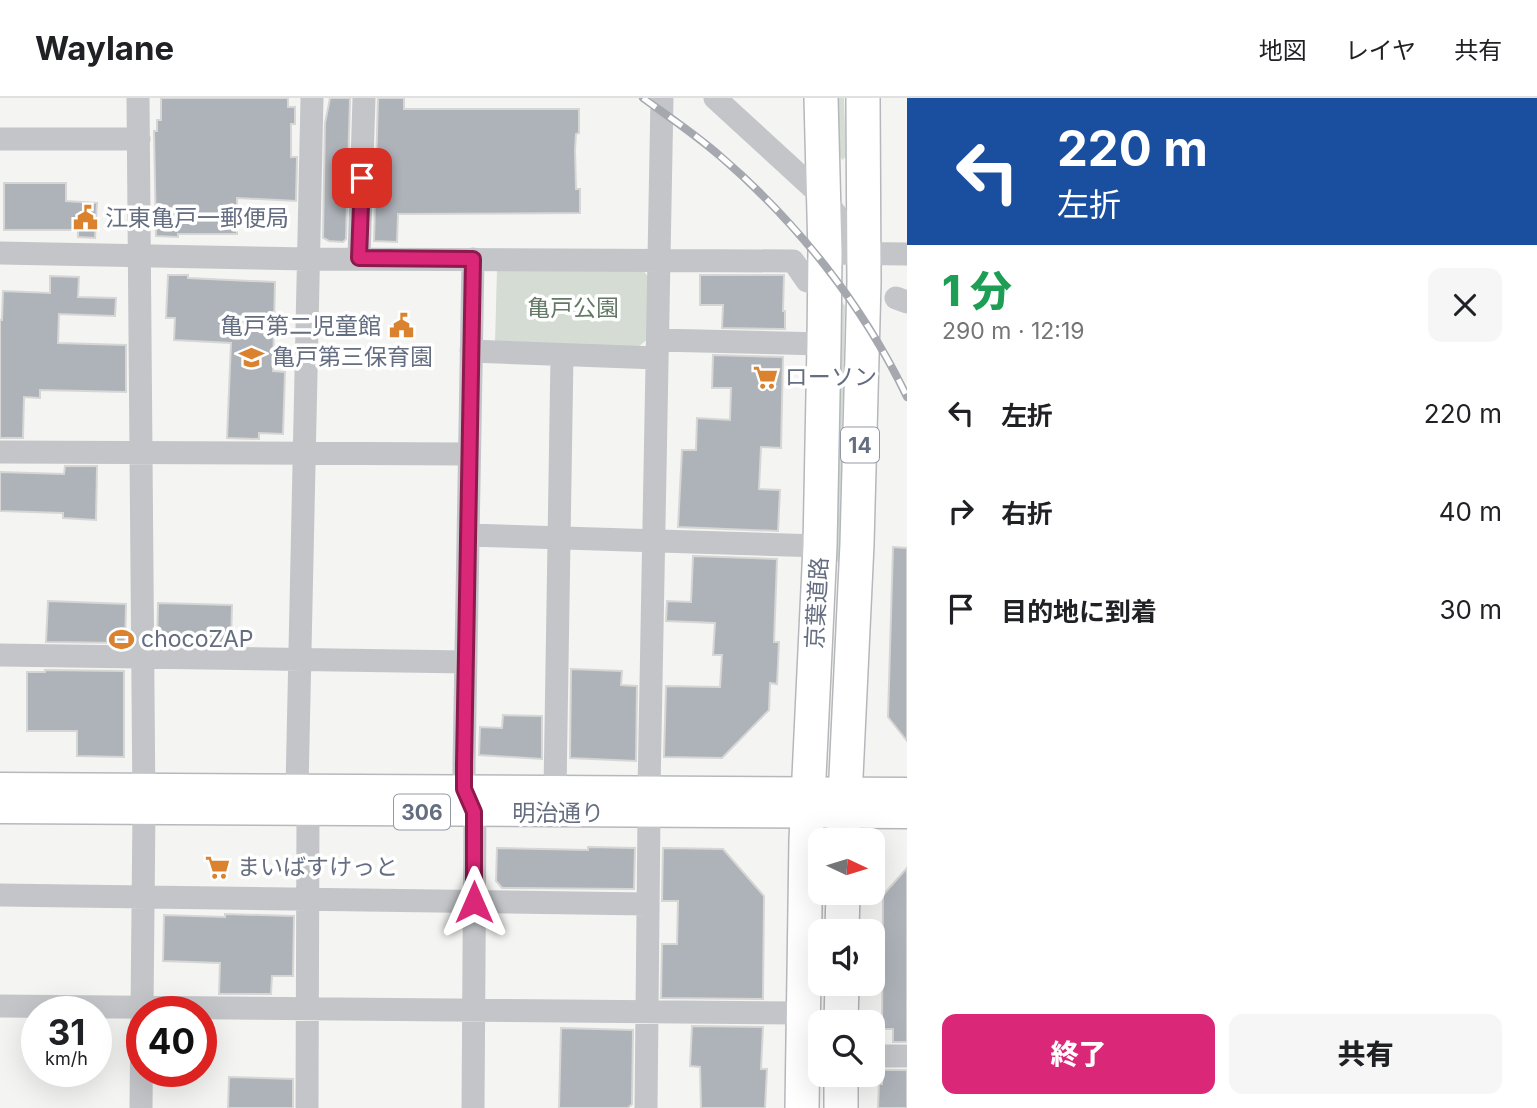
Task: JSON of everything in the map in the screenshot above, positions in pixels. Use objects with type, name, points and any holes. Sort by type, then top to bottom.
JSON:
[{"type":"highway","name":"京葉道路","points":[[802,1108],[807,803],[820,546],[824,344],[825,253],[821,98]]},
{"type":"highway","name":"京葉道路","points":[[844,815],[857,544],[865,254],[863,98]]},
{"type":"highway","points":[[841,1087],[841,1108]]},
{"type":"main road","name":"明治通り","points":[[0,787],[144,799]]},
{"type":"main road","name":"明治通り","points":[[469,801],[555,790],[649,802]]},
{"type":"main road","name":"明治通り","points":[[844,815],[907,792]]},
{"type":"main road","name":"明治通り","points":[[0,809],[144,799],[807,803],[844,815],[907,814]]},
{"type":"street","points":[[138,98],[144,799],[142,996]]},
{"type":"street","points":[[307,1108],[308,899],[302,800],[300,659],[312,98]]},
{"type":"street","points":[[359,258],[364,98]]},
{"type":"street","points":[[646,1108],[662,98]]},
{"type":"street","points":[[715,98],[824,198],[865,254]]},
{"type":"street","points":[[0,139],[139,139]]},
{"type":"street","points":[[0,253],[308,259],[793,261],[807,281],[825,253],[907,254]]},
{"type":"street","points":[[473,259],[466,662],[474,902],[473,1108]]},
{"type":"street","points":[[471,351],[562,355],[824,344]]},
{"type":"street","points":[[555,790],[562,355]]},
{"type":"street","points":[[0,452],[469,454]]},
{"type":"street","points":[[468,535],[820,546]]},
{"type":"street","points":[[0,655],[466,662]]},
{"type":"street","points":[[0,895],[648,904]]},
{"type":"street","points":[[0,1006],[126,1007]]},
{"type":"street","points":[[217,1008],[804,1013]]},
{"type":"street","points":[[885,1056],[907,1056]]},
{"type":"street","points":[[141,1087],[141,1108]]},
{"type":"green space","points":[[838,98],[844,98],[846,157],[842,160],[840,156]]},
{"type":"green space","name":"亀戸公園","points":[[497,269],[643,270],[651,281],[649,338],[638,347],[495,343]]},
{"type":"green space","points":[[839,298],[845,306],[839,562],[833,561]]},
{"type":"building","points":[[161,98],[288,98],[288,107],[295,107],[295,124],[291,124],[291,157],[297,157],[296,201],[237,198],[237,234],[156,236],[154,131],[157,131],[157,120],[161,120]]},
{"type":"building","points":[[330,98],[350,98],[346,239],[343,242],[323,238],[325,123]]},
{"type":"building","points":[[378,98],[404,98],[404,109],[579,109],[579,133],[576,134],[575,150],[580,213],[398,214],[397,242],[374,241]]},
{"type":"building","points":[[4,183],[66,183],[66,201],[97,203],[95,238],[78,237],[78,230],[4,230]]},
{"type":"building","name":"亀戸第三保育園","points":[[168,275],[275,282],[273,371],[285,372],[283,434],[259,433],[259,439],[227,438],[231,343],[174,340],[175,318],[166,318]]},
{"type":"building","points":[[700,275],[784,275],[785,329],[722,328],[723,305],[700,305]]},
{"type":"building","points":[[50,276],[79,277],[78,297],[116,298],[115,316],[59,314],[58,343],[126,345],[126,392],[40,390],[40,398],[24,397],[23,438],[0,438],[0,320],[3,291],[50,293]]},
{"type":"building","points":[[713,355],[783,357],[781,448],[761,447],[759,489],[780,490],[778,531],[678,527],[682,450],[696,450],[697,418],[730,420],[731,388],[712,388]]},
{"type":"building","points":[[65,466],[97,466],[96,520],[63,518],[63,513],[0,511],[0,472],[64,474]]},
{"type":"building","points":[[893,547],[907,548],[907,741],[888,717]]},
{"type":"building","points":[[693,556],[777,559],[774,642],[779,642],[777,684],[770,683],[769,710],[722,758],[664,757],[666,686],[720,687],[722,655],[713,655],[715,623],[666,621],[667,601],[691,602]]},
{"type":"building","points":[[48,601],[126,604],[125,643],[46,642]]},
{"type":"building","points":[[158,603],[232,605],[231,644],[157,643]]},
{"type":"building","points":[[571,669],[622,671],[621,685],[637,686],[636,761],[570,758]]},
{"type":"building","points":[[124,671],[124,757],[77,756],[77,731],[27,731],[27,672]]},
{"type":"building","points":[[503,715],[542,716],[542,759],[479,755],[480,727],[502,728]]},
{"type":"building","points":[[588,847],[635,848],[634,889],[502,888],[496,881],[497,848],[588,850]]},
{"type":"building","points":[[663,848],[723,849],[764,896],[763,999],[661,998],[662,944],[677,944],[678,901],[662,901]]},
{"type":"building","points":[[907,868],[907,1042],[893,1042],[893,1029],[885,1029],[885,1010],[882,1010],[882,996],[885,996],[883,905],[886,905],[886,892]]},
{"type":"building","points":[[225,914],[294,916],[293,976],[272,976],[271,994],[219,994],[220,963],[163,961],[164,915],[225,917]]},
{"type":"building","points":[[692,1026],[763,1027],[761,1069],[767,1069],[765,1108],[701,1108],[700,1067],[690,1066]]},
{"type":"building","points":[[561,1028],[633,1030],[632,1104],[628,1108],[559,1108]]},
{"type":"building","points":[[885,1070],[907,1070],[907,1108],[878,1108],[879,1087],[885,1087]]},
{"type":"building","points":[[229,1077],[293,1079],[293,1108],[228,1108]]},
{"type":"railway","points":[[643,98],[720,156],[776,209],[801,237],[849,298],[907,397]]},
{"type":"place","name":"江東亀戸一郵便局","points":[[85,218]]},
{"type":"place","name":"亀戸第二児童館","points":[[401,326]]},
{"type":"place","name":"亀戸第三保育園","points":[[252,357]]},
{"type":"place","name":"ローソン","points":[[765,377]]},
{"type":"place","name":"chocoZAP","points":[[121,639]]},
{"type":"place","name":"まいばすけっと","points":[[217,867]]},
{"type":"route","points":[[362,178],[359,258],[473,259],[464,789],[474,812],[474,902]]}]
